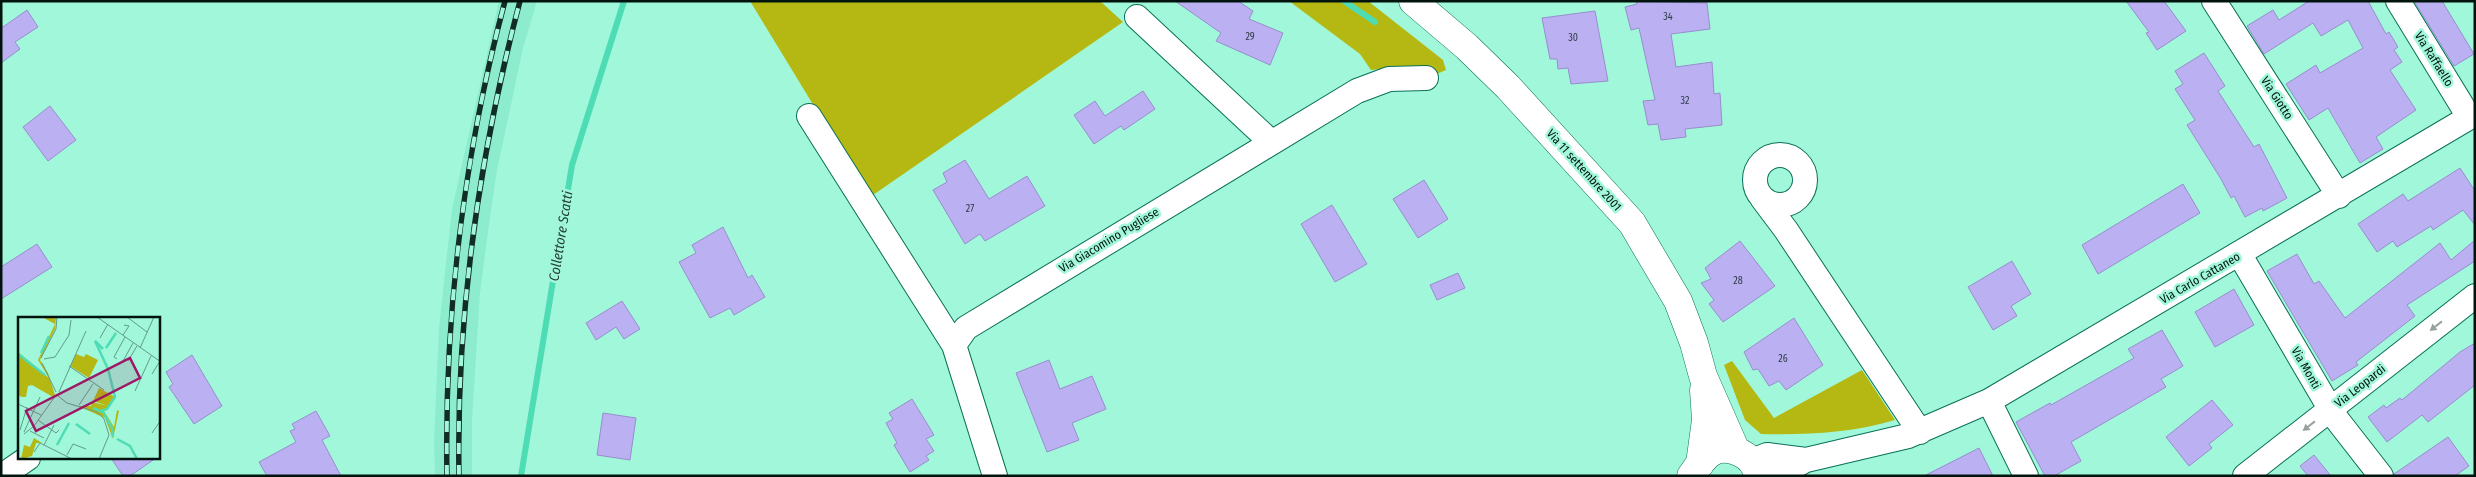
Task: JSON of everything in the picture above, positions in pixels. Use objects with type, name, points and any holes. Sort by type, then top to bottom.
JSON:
[{"type":"main road","name":"Via 11 settembre 2001","points":[[1413,1],[1467,47],[1508,86],[1632,223],[1678,301],[1694,343],[1703,376],[1706,420],[1695,470]]},
{"type":"main road","name":"Via 11 settembre 2001","points":[[1703,376],[1748,463]]},
{"type":"main road","name":"Via 11 settembre 2001","points":[[1695,470],[1712,452],[1723,449],[1748,463]]},
{"type":"street","name":"Via Giotto","points":[[2214,1],[2339,196]]},
{"type":"street","name":"Via Raffaello","points":[[2398,1],[2472,116]]},
{"type":"street","points":[[1137,17],[1270,142]]},
{"type":"street","name":"Via Giacomino Pugliese","points":[[954,345],[966,328],[1357,90],[1389,79],[1426,78]]},
{"type":"street","points":[[809,116],[954,345],[995,476]]},
{"type":"street","name":"Via Carlo Cattaneo","points":[[1776,476],[1806,460],[1878,445],[1920,432],[1990,401],[2240,255],[2472,116]]},
{"type":"street","points":[[1762,198],[1776,205],[1786,204],[1800,195],[1805,180],[1800,164],[1786,155],[1770,156],[1758,167],[1754,183],[1762,198],[1786,230],[1920,432]]},
{"type":"street","points":[[1786,204],[1786,230]]},
{"type":"street","name":"Via Monti","points":[[2240,255],[2330,410],[2381,476]]},
{"type":"street","name":"Via Leopardi","points":[[2245,476],[2475,296]]},
{"type":"street","points":[[1990,401],[2026,476]]},
{"type":"street","name":"Via Carlo Cattaneo","points":[[1748,463],[1767,455],[1806,460]]},
{"type":"street","points":[[2,476],[25,460]]},
{"type":"shaded area","points":[[499,1],[537,1],[523,48],[497,170],[489,224],[480,293],[472,419],[472,476],[435,476],[434,441],[439,328],[452,209]]},
{"type":"shaded area","points":[[750,1],[1100,1],[1123,22],[873,195],[817,111]]},
{"type":"shaded area","points":[[1289,1],[1368,1],[1443,60],[1446,70],[1439,73],[1407,67],[1371,70],[1360,54]]},
{"type":"shaded area","points":[[1732,361],[1774,418],[1862,370],[1895,420],[1862,428],[1829,432],[1761,434],[1745,420],[1724,365]]},
{"type":"building","points":[[1175,1],[1238,1],[1253,11],[1249,19],[1283,33],[1270,65],[1216,41],[1221,33]]},
{"type":"building","points":[[1636,1],[1707,3],[1710,29],[1671,34],[1676,67],[1712,62],[1714,94],[1720,93],[1722,125],[1685,129],[1686,137],[1661,140],[1658,124],[1648,125],[1643,101],[1655,100],[1639,28],[1631,30],[1625,7],[1637,4]]},
{"type":"building","points":[[2126,1],[2164,1],[2186,31],[2157,50],[2146,33],[2149,32]]},
{"type":"building","points":[[2309,1],[2368,1],[2386,34],[2389,32],[2398,47],[2394,50],[2402,62],[2390,70],[2416,110],[2376,137],[2383,149],[2360,163],[2328,108],[2309,120],[2286,84],[2316,65],[2320,73],[2363,48],[2348,20],[2321,36],[2313,23],[2264,54],[2247,26],[2273,10],[2279,20]]},
{"type":"building","points":[[2414,1],[2442,1],[2474,54],[2454,66]]},
{"type":"building","points":[[27,10],[38,27],[15,42],[20,49],[1,63],[1,24],[3,27]]},
{"type":"building","points":[[1595,11],[1608,81],[1571,84],[1568,68],[1558,69],[1557,59],[1550,59],[1542,18]]},
{"type":"building","points":[[2204,53],[2225,86],[2218,91],[2254,147],[2259,144],[2287,198],[2263,211],[2262,208],[2245,217],[2234,196],[2231,198],[2187,125],[2195,120],[2175,89],[2183,84],[2175,71]]},
{"type":"building","points":[[1143,91],[1155,109],[1124,130],[1121,126],[1094,144],[1074,115],[1095,101],[1105,116]]},
{"type":"building","points":[[50,106],[76,140],[48,161],[23,127]]},
{"type":"building","points":[[965,160],[989,199],[1027,176],[1045,206],[985,241],[980,234],[965,244],[933,190],[947,182],[943,173]]},
{"type":"building","points":[[2460,168],[2475,191],[2475,225],[2463,210],[2433,230],[2431,226],[2397,247],[2393,241],[2377,252],[2358,224],[2403,194],[2408,201]]},
{"type":"building","points":[[1424,180],[1448,219],[1418,238],[1393,199]]},
{"type":"building","points":[[2183,184],[2200,213],[2098,274],[2082,245]]},
{"type":"building","points":[[1332,205],[1367,264],[1335,282],[1301,224]]},
{"type":"building","points":[[723,227],[748,278],[752,275],[765,297],[734,315],[730,308],[710,318],[679,262],[696,253],[692,245]]},
{"type":"building","points":[[2475,240],[2475,261],[2407,305],[2415,316],[2356,362],[2358,365],[2332,381],[2267,271],[2297,254],[2314,284],[2319,281],[2345,318],[2440,243],[2451,260]]},
{"type":"building","points":[[1740,241],[1775,286],[1723,322],[1709,304],[1714,300],[1701,283],[1711,279],[1705,268]]},
{"type":"building","points":[[37,244],[52,267],[1,299],[1,267]]},
{"type":"building","points":[[2012,261],[2031,294],[2011,306],[2017,316],[1993,330],[1968,287]]},
{"type":"building","points":[[1458,273],[1465,288],[1437,300],[1430,285]]},
{"type":"building","points":[[2234,289],[2254,325],[2215,347],[2195,312]]},
{"type":"building","points":[[622,301],[640,329],[624,339],[616,327],[596,340],[586,323]]},
{"type":"building","points":[[1794,318],[1823,365],[1786,390],[1779,381],[1769,386],[1758,369],[1753,370],[1744,352]]},
{"type":"building","points":[[2162,330],[2183,366],[2161,379],[2166,387],[2071,442],[2081,461],[2054,476],[2045,476],[2016,422],[2050,403],[2051,405],[2134,358],[2128,349]]},
{"type":"building","points":[[2475,343],[2475,385],[2428,422],[2422,415],[2387,442],[2368,417],[2384,405],[2386,408],[2400,398],[2402,400],[2460,352]]},
{"type":"building","points":[[192,355],[222,406],[194,424],[169,387],[173,384],[166,372]]},
{"type":"building","points":[[1049,360],[1060,389],[1092,376],[1106,409],[1072,423],[1079,440],[1047,452],[1016,373]]},
{"type":"building","points":[[912,399],[934,435],[926,439],[934,451],[926,456],[929,460],[910,472],[894,445],[897,443],[886,423],[893,419],[889,413]]},
{"type":"building","points":[[2212,400],[2233,425],[2209,444],[2212,448],[2189,466],[2166,437]]},
{"type":"building","points":[[316,411],[330,436],[322,440],[341,476],[267,476],[259,462],[296,442],[290,431],[295,429],[292,424]]},
{"type":"building","points":[[603,413],[636,418],[630,460],[597,455]]},
{"type":"building","points":[[2448,437],[2469,466],[2455,476],[2394,476],[2394,474]]},
{"type":"building","points":[[1979,448],[1993,476],[1924,476]]},
{"type":"building","points":[[2314,455],[2331,476],[2308,476],[2300,466]]},
{"type":"building","points":[[112,460],[153,460],[130,476],[123,476]]},
{"type":"waterway","name":"Collettore Scatti","points":[[521,476],[572,165],[624,1]]},
{"type":"waterway","points":[[1344,1],[1375,22]]},
{"type":"railway","points":[[447,476],[449,356],[459,236],[478,117],[505,1]]},
{"type":"railway","points":[[459,476],[462,356],[473,236],[493,118],[505,59],[520,1]]}]
